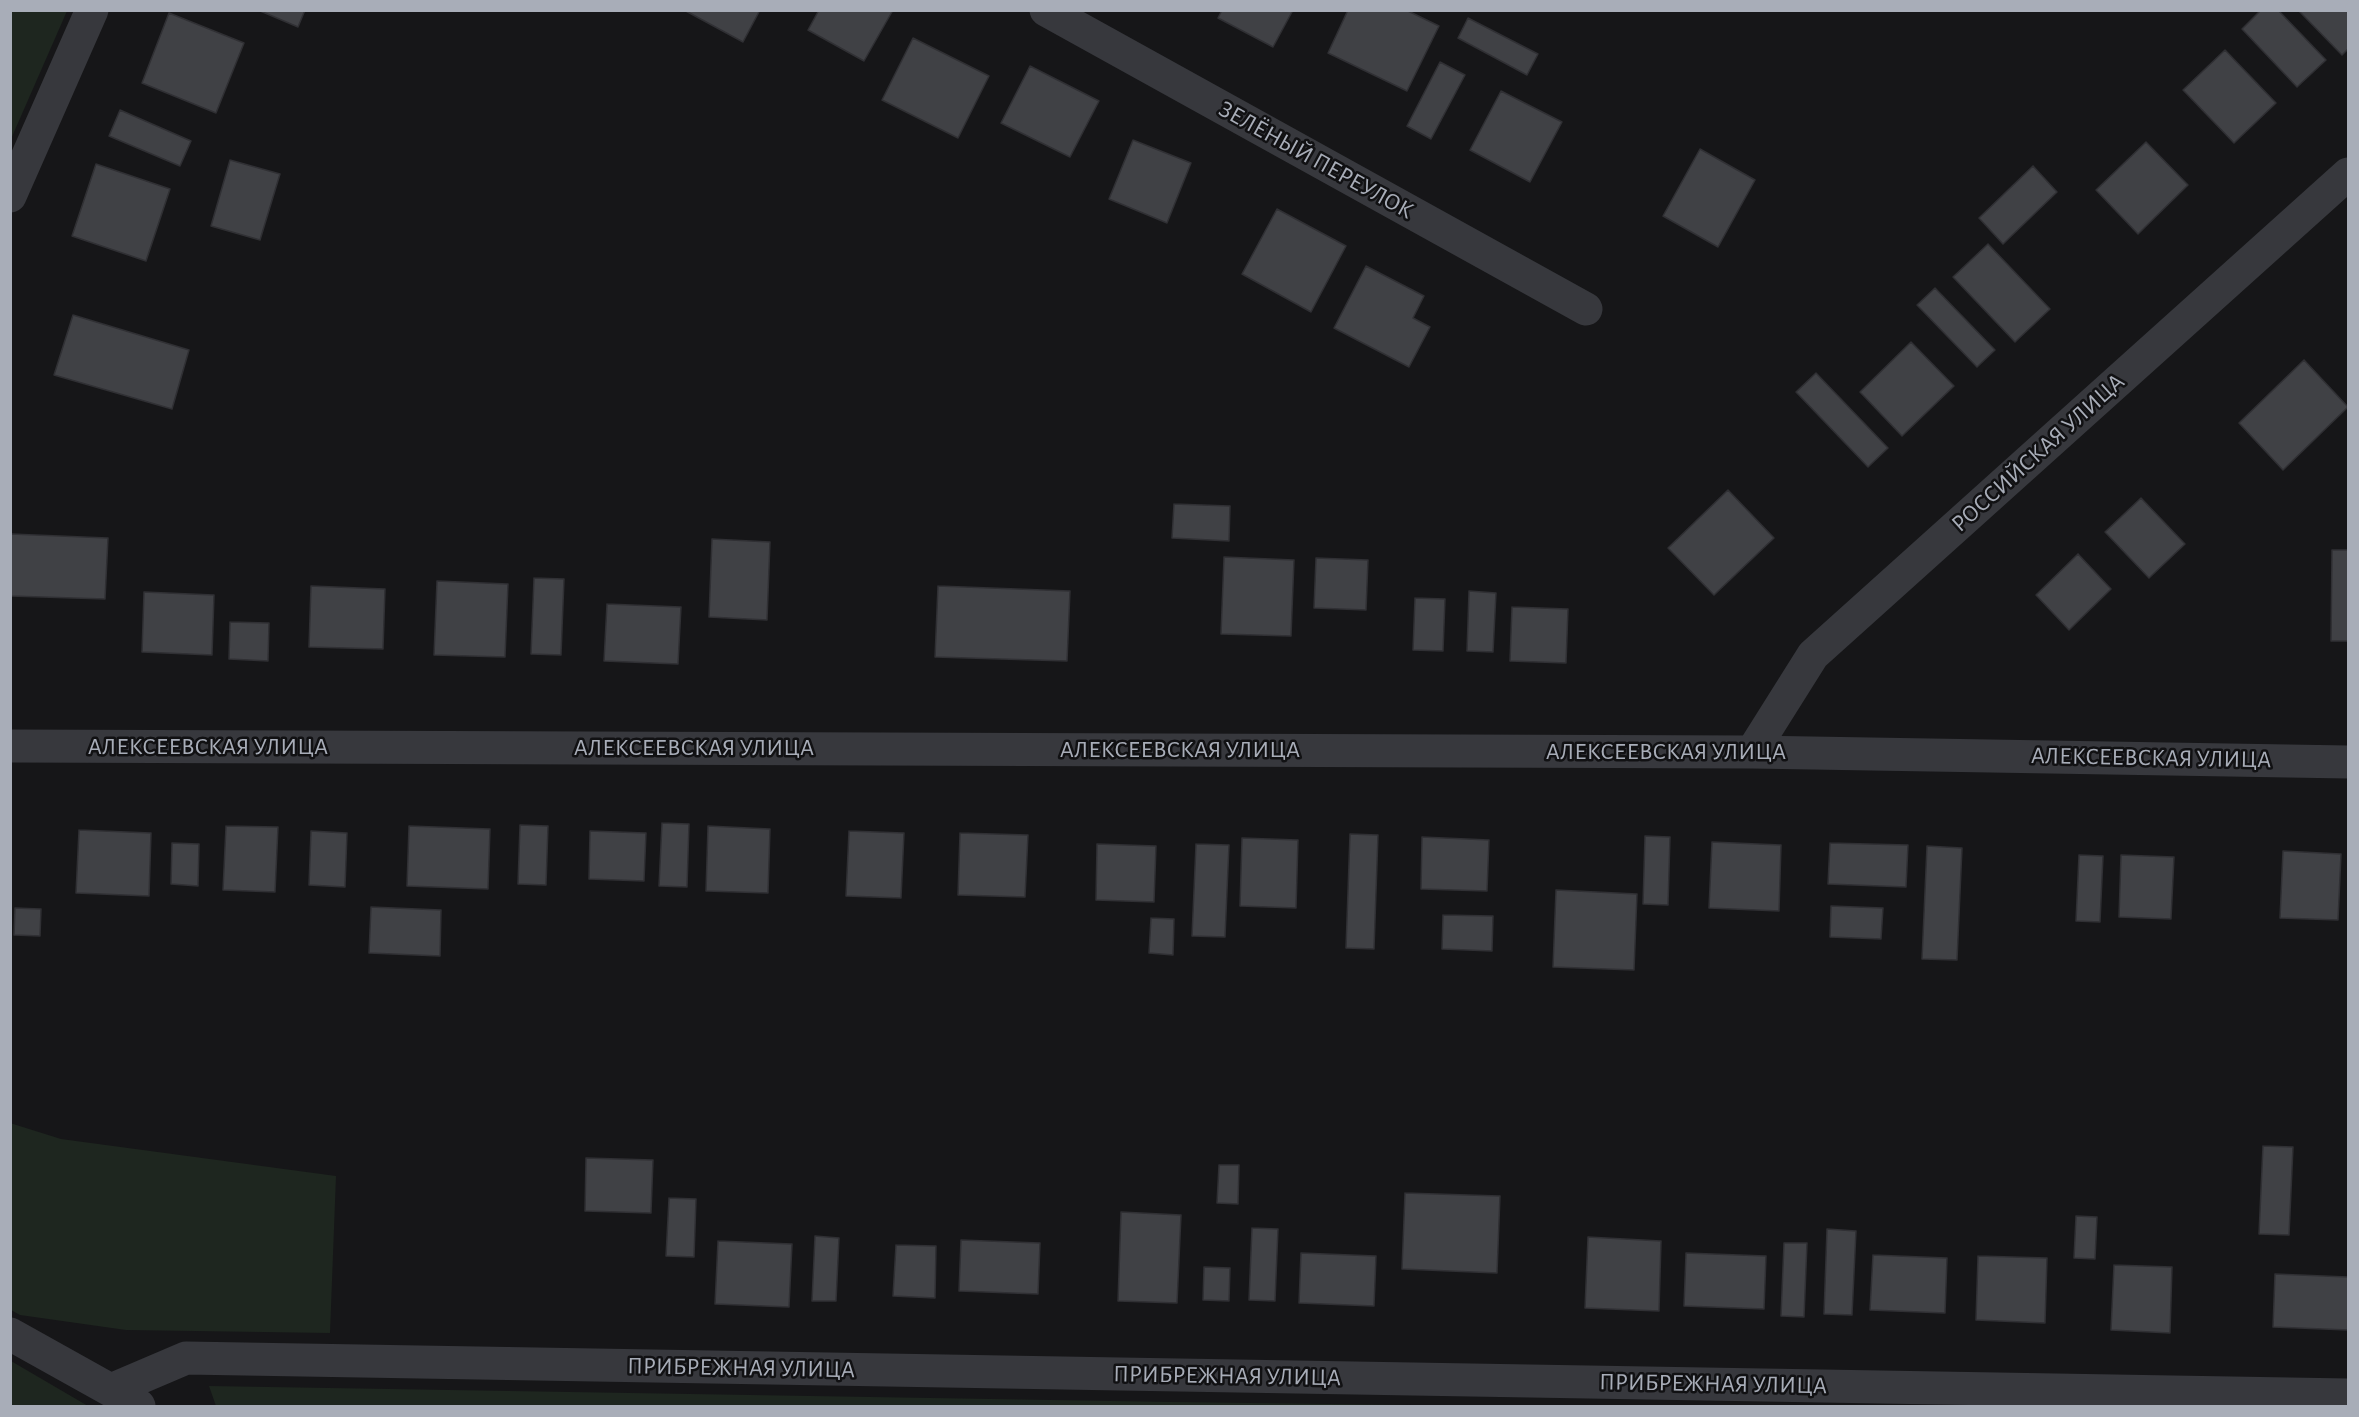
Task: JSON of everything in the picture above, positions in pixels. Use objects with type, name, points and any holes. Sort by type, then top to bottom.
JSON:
[{"type":"street","points":[[10,196],[92,10]]},
{"type":"street","name":"ЗЕЛЁНЫЙ ПЕРЕУЛОК","points":[[1046,10],[1586,309]]},
{"type":"street","name":"РОССИЙСКАЯ УЛИЦА","points":[[1752,752],[1813,656],[2349,174]]},
{"type":"street","name":"АЛЕКСЕЕВСКАЯ УЛИЦА","points":[[10,746],[1752,752],[2349,762]]},
{"type":"street","points":[[10,1334],[140,1407]]},
{"type":"street","name":"ПРИБРЕЖНАЯ УЛИЦА","points":[[111,1390],[186,1358],[2349,1395]]},
{"type":"shaded area","points":[[10,11],[67,11],[11,139]]},
{"type":"shaded area","points":[[10,1123],[61,1139],[336,1176],[330,1333],[126,1330],[20,1315],[11,1310]]},
{"type":"shaded area","points":[[11,1361],[88,1406],[11,1406]]},
{"type":"shaded area","points":[[209,1386],[1172,1402],[1491,1406],[216,1406]]},
{"type":"building","points":[[258,10],[305,10],[298,27]]},
{"type":"building","points":[[684,10],[760,10],[743,42]]},
{"type":"building","points":[[819,10],[893,10],[864,61],[808,30]]},
{"type":"building","points":[[1222,10],[1293,10],[1273,47],[1218,18]]},
{"type":"building","points":[[1348,10],[1406,10],[1439,26],[1407,91],[1328,53]]},
{"type":"building","points":[[2261,10],[2278,10],[2326,60],[2297,87],[2242,29]]},
{"type":"building","points":[[2298,10],[2348,10],[2348,49],[2342,55]]},
{"type":"building","points":[[169,13],[244,43],[216,113],[142,83]]},
{"type":"building","points":[[1468,18],[1538,54],[1527,75],[1458,38]]},
{"type":"building","points":[[913,38],[989,76],[958,138],[882,100]]},
{"type":"building","points":[[2225,50],[2276,103],[2234,143],[2183,90]]},
{"type":"building","points":[[1440,62],[1465,75],[1431,139],[1407,126]]},
{"type":"building","points":[[1030,66],[1099,101],[1070,157],[1001,123]]},
{"type":"building","points":[[1501,91],[1562,122],[1530,182],[1470,150]]},
{"type":"building","points":[[120,110],[191,141],[180,166],[109,136]]},
{"type":"building","points":[[1133,140],[1191,163],[1167,223],[1109,199]]},
{"type":"building","points":[[2146,142],[2188,185],[2138,234],[2096,190]]},
{"type":"building","points":[[1700,149],[1755,180],[1718,247],[1663,216]]},
{"type":"building","points":[[230,160],[280,174],[260,240],[211,226]]},
{"type":"building","points":[[96,164],[170,189],[146,261],[72,236]]},
{"type":"building","points":[[2033,166],[2057,192],[2003,244],[1979,218]]},
{"type":"building","points":[[1277,209],[1346,246],[1311,312],[1242,274]]},
{"type":"building","points":[[1988,244],[2050,309],[2015,342],[1953,277]]},
{"type":"building","points":[[1366,266],[1424,296],[1413,318],[1430,327],[1409,367],[1334,328]]},
{"type":"building","points":[[1935,288],[1995,350],[1977,367],[1917,305]]},
{"type":"building","points":[[73,315],[189,350],[172,409],[54,375]]},
{"type":"building","points":[[1911,342],[1954,386],[1902,436],[1860,392]]},
{"type":"building","points":[[2304,360],[2348,407],[2283,470],[2239,423]]},
{"type":"building","points":[[1816,373],[1888,448],[1868,467],[1796,392]]},
{"type":"building","points":[[1728,490],[1774,538],[1714,595],[1668,548]]},
{"type":"building","points":[[2141,498],[2185,544],[2149,578],[2105,532]]},
{"type":"building","points":[[1174,504],[1230,506],[1229,541],[1172,538]]},
{"type":"building","points":[[11,534],[108,538],[105,599],[10,596]]},
{"type":"building","points":[[712,539],[770,542],[767,620],[709,617]]},
{"type":"building","points":[[2332,550],[2348,550],[2348,641],[2331,641]]},
{"type":"building","points":[[2078,554],[2111,589],[2069,630],[2036,595]]},
{"type":"building","points":[[1224,557],[1294,560],[1291,636],[1221,634]]},
{"type":"building","points":[[1316,558],[1368,560],[1366,610],[1314,608]]},
{"type":"building","points":[[534,578],[564,579],[561,655],[531,654]]},
{"type":"building","points":[[437,581],[508,584],[505,657],[434,655]]},
{"type":"building","points":[[311,586],[385,589],[383,649],[309,647]]},
{"type":"building","points":[[938,586],[1070,591],[1067,661],[935,657]]},
{"type":"building","points":[[1469,591],[1496,593],[1493,652],[1467,651]]},
{"type":"building","points":[[144,592],[214,595],[212,655],[142,652]]},
{"type":"building","points":[[1415,598],[1445,599],[1443,651],[1413,650]]},
{"type":"building","points":[[607,604],[681,607],[678,664],[604,661]]},
{"type":"building","points":[[1512,607],[1568,609],[1566,663],[1510,661]]},
{"type":"building","points":[[230,622],[269,623],[268,661],[229,659]]},
{"type":"building","points":[[662,823],[689,824],[687,887],[659,886]]},
{"type":"building","points":[[520,825],[548,826],[546,885],[518,884]]},
{"type":"building","points":[[226,826],[278,827],[275,892],[223,890]]},
{"type":"building","points":[[409,826],[490,829],[488,889],[407,886]]},
{"type":"building","points":[[708,826],[770,829],[768,893],[706,891]]},
{"type":"building","points":[[79,830],[151,833],[149,896],[76,893]]},
{"type":"building","points":[[311,831],[347,833],[345,887],[309,885]]},
{"type":"building","points":[[590,831],[646,833],[644,881],[589,879]]},
{"type":"building","points":[[849,831],[904,833],[901,898],[846,896]]},
{"type":"building","points":[[960,833],[1028,835],[1025,897],[958,895]]},
{"type":"building","points":[[1350,834],[1378,835],[1374,949],[1346,948]]},
{"type":"building","points":[[1645,836],[1670,837],[1668,905],[1643,904]]},
{"type":"building","points":[[1422,837],[1489,840],[1487,891],[1421,889]]},
{"type":"building","points":[[1242,838],[1298,840],[1296,908],[1240,906]]},
{"type":"building","points":[[1712,842],[1781,845],[1779,911],[1709,908]]},
{"type":"building","points":[[172,843],[199,844],[198,886],[171,884]]},
{"type":"building","points":[[1830,843],[1908,845],[1906,887],[1828,884]]},
{"type":"building","points":[[1097,844],[1156,846],[1154,902],[1096,900]]},
{"type":"building","points":[[1196,844],[1229,845],[1225,937],[1192,936]]},
{"type":"building","points":[[1927,846],[1962,848],[1957,960],[1922,959]]},
{"type":"building","points":[[2283,851],[2341,854],[2338,920],[2280,918]]},
{"type":"building","points":[[2079,855],[2103,856],[2100,922],[2076,921]]},
{"type":"building","points":[[2121,855],[2174,857],[2171,919],[2119,917]]},
{"type":"building","points":[[1556,890],[1637,894],[1634,970],[1553,967]]},
{"type":"building","points":[[1831,906],[1883,908],[1881,939],[1830,937]]},
{"type":"building","points":[[371,907],[441,910],[440,956],[369,953]]},
{"type":"building","points":[[15,908],[41,909],[40,936],[14,935]]},
{"type":"building","points":[[1443,915],[1493,916],[1492,951],[1442,949]]},
{"type":"building","points":[[1151,918],[1174,919],[1173,955],[1149,953]]},
{"type":"building","points":[[2263,1146],[2293,1147],[2289,1235],[2259,1234]]},
{"type":"building","points":[[586,1158],[653,1160],[651,1213],[585,1211]]},
{"type":"building","points":[[1219,1165],[1239,1165],[1238,1204],[1217,1203]]},
{"type":"building","points":[[1405,1193],[1500,1196],[1497,1273],[1402,1269]]},
{"type":"building","points":[[669,1198],[696,1199],[694,1257],[666,1256]]},
{"type":"building","points":[[1121,1212],[1181,1215],[1177,1303],[1118,1301]]},
{"type":"building","points":[[2076,1216],[2097,1217],[2095,1259],[2074,1258]]},
{"type":"building","points":[[1252,1228],[1278,1229],[1275,1301],[1249,1300]]},
{"type":"building","points":[[1827,1229],[1856,1231],[1852,1315],[1824,1314]]},
{"type":"building","points":[[815,1236],[839,1238],[836,1301],[812,1301]]},
{"type":"building","points":[[1588,1237],[1661,1241],[1659,1311],[1585,1308]]},
{"type":"building","points":[[961,1240],[1040,1243],[1038,1294],[959,1291]]},
{"type":"building","points":[[718,1241],[792,1244],[789,1307],[715,1304]]},
{"type":"building","points":[[1784,1243],[1807,1243],[1804,1317],[1781,1316]]},
{"type":"building","points":[[896,1245],[936,1246],[935,1298],[893,1296]]},
{"type":"building","points":[[1301,1253],[1376,1256],[1374,1306],[1299,1303]]},
{"type":"building","points":[[1686,1253],[1766,1256],[1764,1309],[1684,1306]]},
{"type":"building","points":[[1873,1255],[1947,1258],[1945,1313],[1870,1310]]},
{"type":"building","points":[[1978,1256],[2047,1258],[2045,1323],[1976,1320]]},
{"type":"building","points":[[2114,1265],[2172,1267],[2170,1333],[2111,1330]]},
{"type":"building","points":[[1204,1267],[1230,1268],[1229,1301],[1203,1300]]},
{"type":"building","points":[[2275,1274],[2348,1277],[2348,1330],[2273,1327]]}]
